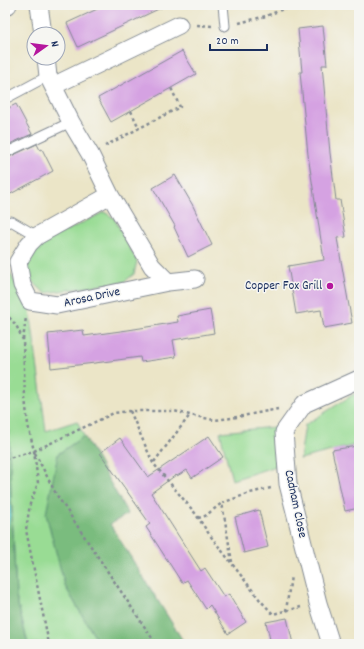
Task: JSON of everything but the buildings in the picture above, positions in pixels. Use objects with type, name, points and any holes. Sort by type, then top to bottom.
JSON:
[{"type":"street","points":[[39,5],[42,26]]},
{"type":"street","points":[[50,81],[179,25]]},
{"type":"street","points":[[47,66],[50,81],[71,122],[90,154],[110,195],[152,266],[168,282]]},
{"type":"street","name":"Arosa Drive","points":[[110,195],[37,236],[29,244],[18,262],[22,286],[30,301],[57,305],[168,282],[195,279]]},
{"type":"street","points":[[304,404],[359,379]]},
{"type":"street","name":"Cadnam Close","points":[[304,404],[284,432],[288,484],[318,603],[332,644]]},
{"type":"lane","points":[[223,5],[225,26]]},
{"type":"lane","points":[[5,99],[50,81]]},
{"type":"lane","points":[[5,153],[71,122]]},
{"type":"lane","points":[[5,225],[11,221],[37,236]]},
{"type":"path","points":[[347,5],[359,6]]},
{"type":"path","points":[[90,154],[180,107],[171,88]]},
{"type":"path","points":[[130,111],[140,128]]},
{"type":"path","points":[[5,313],[16,325],[23,340],[25,398],[38,483],[30,504],[26,530],[48,644]]},
{"type":"path","points":[[5,459],[34,451],[114,413],[130,411],[174,411],[214,420],[304,404]]},
{"type":"path","points":[[130,411],[153,463],[195,512],[209,534],[260,600],[273,614],[318,603]]},
{"type":"path","points":[[153,463],[190,415]]},
{"type":"path","points":[[34,451],[56,494],[156,644]]},
{"type":"path","points":[[198,518],[204,516],[222,503],[250,493],[288,484]]},
{"type":"path","points":[[222,503],[232,563]]},
{"type":"green space","points":[[104,212],[114,218],[137,261],[134,274],[124,282],[45,293],[32,281],[25,270],[27,256],[40,244]]},
{"type":"green space","points":[[5,264],[30,310],[46,431],[77,421],[84,436],[58,454],[65,586],[99,644],[28,644],[16,597],[6,382]]},
{"type":"green space","points":[[5,347],[16,597],[28,644],[5,644]]},
{"type":"green space","points":[[359,391],[359,444],[300,459],[305,425]]},
{"type":"green space","points":[[275,427],[276,466],[232,480],[220,432]]},
{"type":"green space","points":[[84,436],[128,514],[110,524],[185,644],[99,644],[65,586],[46,514],[58,454]]},
{"type":"waterway","points":[[5,479],[8,512],[5,527]]},
{"type":"place","name":"Copper Fox Grill","points":[[330,286]]}]
